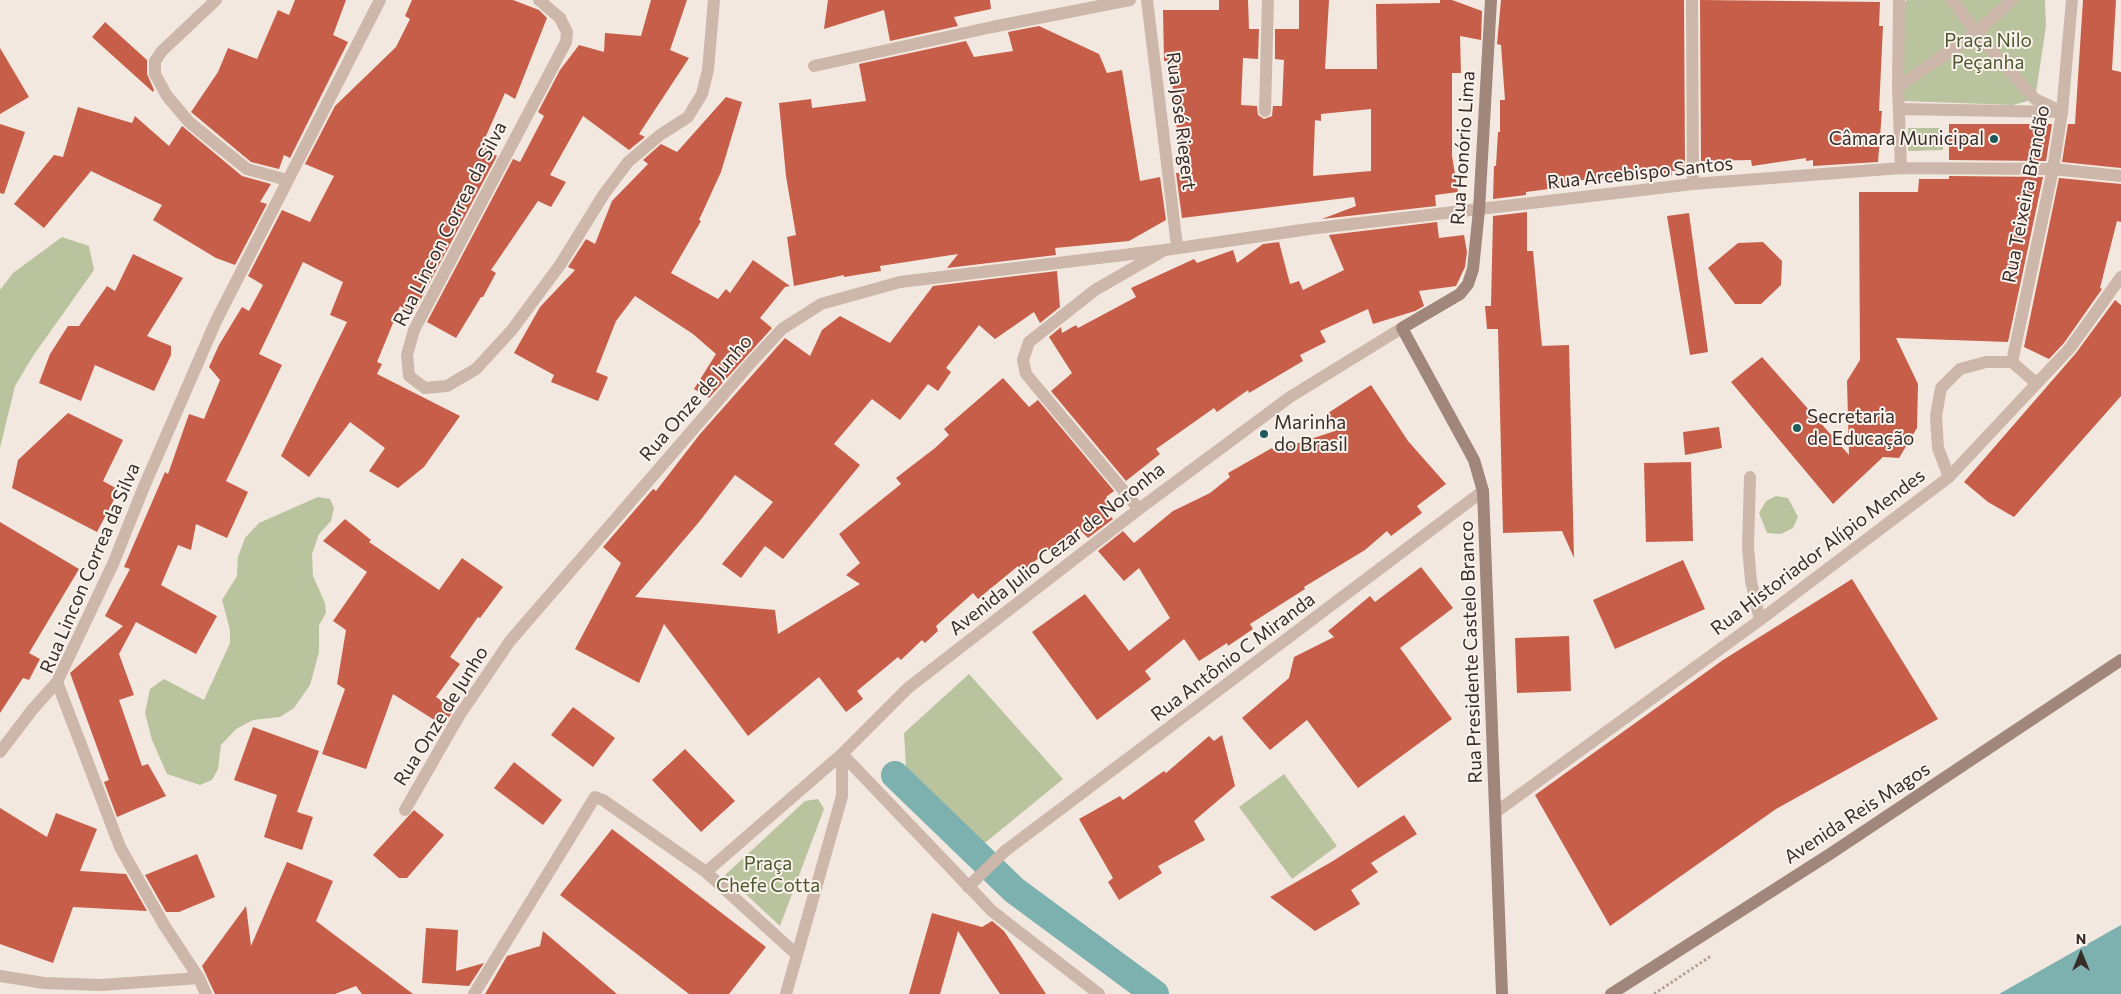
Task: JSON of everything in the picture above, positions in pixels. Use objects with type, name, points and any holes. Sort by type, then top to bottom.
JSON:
[{"type":"main road","name":"Rua Honório Lima","points":[[1460,294],[1468,284],[1473,270],[1479,210],[1491,0]]},
{"type":"main road","name":"Avenida Julio Cezar de Noronha","points":[[1402,328],[1460,294]]},
{"type":"main road","name":"Rua Presidente Castelo Branco","points":[[1402,328],[1474,460],[1483,491],[1502,994]]},
{"type":"main road","name":"Avenida Reis Magos","points":[[1611,994],[1830,854],[2121,660]]},
{"type":"street","points":[[216,0],[162,51],[155,60],[155,74],[167,96],[189,122],[216,144],[247,169],[286,180]]},
{"type":"street","name":"Rua Lincon Correa da Silva","points":[[206,994],[199,978],[164,925],[120,847],[57,682],[113,564],[143,489],[216,321],[286,180],[380,0]]},
{"type":"street","name":"Rua Lincon Correa da Silva","points":[[539,0],[560,18],[567,32],[566,42],[414,330],[407,355],[409,376],[425,388],[447,386],[476,369],[511,331],[560,265],[604,194],[628,162],[660,135],[688,117],[702,94],[708,70],[714,0]]},
{"type":"street","points":[[814,66],[992,27],[1130,0]]},
{"type":"street","name":"Rua José Riegert","points":[[1147,0],[1171,248]]},
{"type":"street","points":[[1265,111],[1268,0]]},
{"type":"street","points":[[1692,0],[1693,184]]},
{"type":"street","points":[[1899,0],[1898,87],[1901,168]]},
{"type":"street","points":[[1952,0],[1976,34],[2036,100],[2062,112]]},
{"type":"street","points":[[1898,87],[1976,34],[2012,0]]},
{"type":"street","name":"Rua Teixeira Brandão","points":[[2012,362],[2054,169],[2062,112],[2072,0]]},
{"type":"street","points":[[1899,109],[2062,112]]},
{"type":"street","name":"Rua Arcebispo Santos","points":[[1171,248],[1693,184],[1901,168],[2054,169],[2121,176]]},
{"type":"street","points":[[1139,509],[1026,374],[1023,360],[1029,342],[1095,290],[1171,248]]},
{"type":"street","name":"Rua Onze de Junho","points":[[405,810],[459,716],[510,640],[782,329],[821,304],[900,282],[1171,248]]},
{"type":"street","name":"Rua Historiador Alípio Mendes","points":[[1496,812],[1760,620],[1949,477],[2070,348],[2121,277]]},
{"type":"street","name":"Avenida Julio Cezar de Noronha","points":[[706,872],[842,754],[908,688],[1139,509],[1290,397],[1402,328]]},
{"type":"street","points":[[1949,477],[1938,448],[1936,416],[1941,388],[1960,369],[1986,362],[2012,362],[2036,383]]},
{"type":"street","points":[[1750,477],[1748,547],[1751,581],[1760,620]]},
{"type":"street","name":"Rua Antônio C Miranda","points":[[968,887],[1005,851],[1483,491]]},
{"type":"street","points":[[0,752],[32,710],[57,682]]},
{"type":"street","points":[[842,754],[992,911],[1099,994]]},
{"type":"street","points":[[786,994],[842,796],[842,754]]},
{"type":"street","points":[[474,994],[595,797],[603,800],[706,872],[796,954]]},
{"type":"street","points":[[0,976],[44,983],[101,986],[199,978]]},
{"type":"green space","name":"Praça Nilo Peçanha","points":[[1907,0],[2045,0],[2046,26],[2035,99],[2013,105],[1903,101],[1904,3]]},
{"type":"green space","points":[[1908,128],[1943,128],[1943,150],[1908,151]]},
{"type":"green space","points":[[62,237],[89,246],[94,270],[33,356],[15,386],[0,448],[0,290],[13,273]]},
{"type":"green space","points":[[1776,496],[1788,498],[1798,517],[1793,528],[1781,534],[1767,533],[1759,513],[1766,501]]},
{"type":"green space","points":[[318,497],[330,499],[334,508],[331,521],[319,534],[312,554],[313,576],[325,603],[326,613],[319,625],[319,652],[310,685],[294,708],[280,717],[253,720],[236,729],[221,745],[218,769],[212,780],[200,785],[167,774],[152,740],[145,713],[150,689],[164,679],[204,700],[230,643],[230,630],[222,600],[237,576],[238,557],[245,538],[259,523]]},
{"type":"green space","points":[[969,674],[1063,779],[980,847],[906,768],[904,733]]},
{"type":"green space","points":[[1284,774],[1337,846],[1292,879],[1239,807]]},
{"type":"green space","name":"Praça Chefe Cotta","points":[[818,799],[824,809],[780,926],[725,875],[805,801]]},
{"type":"water","points":[[2121,925],[2121,994],[1999,994]]},
{"type":"building","points":[[295,0],[346,0],[333,35],[348,42],[290,158],[284,155],[279,169],[251,162],[191,112],[218,72],[228,48],[257,59],[278,10],[289,15]]},
{"type":"building","points":[[412,0],[513,0],[539,10],[547,18],[515,99],[505,93],[482,145],[494,150],[493,154],[497,156],[413,314],[400,306],[377,362],[382,364],[377,374],[460,416],[424,467],[398,488],[369,471],[385,448],[350,422],[309,477],[281,456],[347,322],[330,315],[343,282],[303,262],[259,354],[282,365],[226,481],[248,492],[227,538],[196,524],[191,550],[178,545],[161,585],[217,616],[196,654],[136,622],[119,654],[134,695],[119,700],[142,766],[148,764],[166,796],[117,817],[104,782],[109,780],[70,673],[123,626],[105,616],[130,569],[124,567],[165,472],[168,474],[189,414],[204,419],[220,380],[209,367],[219,345],[242,307],[249,311],[263,285],[248,276],[282,210],[310,222],[334,176],[305,164],[335,106],[396,47],[410,19],[405,16]]},
{"type":"building","points":[[651,0],[687,0],[670,50],[689,58],[639,134],[645,137],[629,150],[583,116],[550,175],[566,182],[551,207],[538,201],[491,270],[496,273],[483,297],[481,297],[456,338],[427,322],[513,159],[520,162],[544,116],[538,112],[560,70],[579,45],[604,52],[605,33],[641,36]]},
{"type":"building","points":[[828,0],[990,0],[991,9],[954,17],[958,26],[890,41],[884,10],[824,29]]},
{"type":"building","points":[[1219,0],[1248,0],[1249,29],[1259,29],[1258,59],[1243,58],[1241,105],[1257,106],[1258,115],[1264,119],[1272,116],[1273,106],[1282,106],[1284,60],[1275,59],[1275,29],[1299,29],[1299,0],[1329,0],[1325,69],[1377,69],[1376,4],[1440,3],[1440,0],[1452,0],[1482,11],[1481,40],[1460,36],[1461,73],[1452,73],[1452,156],[1458,192],[1435,195],[1436,206],[1322,219],[1356,206],[1354,197],[1182,218],[1176,173],[1179,173],[1177,131],[1170,61],[1164,61],[1163,10],[1219,10]],"holes":[[[1371,109],[1371,171],[1313,176],[1315,120],[1321,121],[1321,114]]]},
{"type":"building","points":[[1501,0],[1684,0],[1685,170],[1672,171],[1672,175],[1646,177],[1646,175],[1570,181],[1571,186],[1493,199],[1494,166],[1496,166],[1498,132],[1500,132],[1500,100],[1505,100],[1501,45],[1497,44]]},
{"type":"building","points":[[1700,0],[1880,2],[1879,26],[1883,26],[1879,111],[1882,111],[1878,162],[1813,166],[1813,160],[1806,161],[1806,158],[1752,166],[1751,160],[1701,161]]},
{"type":"building","points":[[2083,0],[2116,0],[2112,70],[2121,72],[2121,168],[2062,162],[2068,124],[2075,124]]},
{"type":"building","points":[[105,22],[147,60],[147,74],[154,90],[153,92],[92,37]]},
{"type":"building","points":[[1039,26],[1099,54],[1107,73],[1122,70],[1140,181],[1160,177],[1166,220],[1129,241],[1055,248],[1056,255],[947,268],[958,254],[880,266],[881,271],[844,277],[844,275],[794,286],[787,237],[796,235],[786,176],[779,103],[811,99],[812,108],[866,101],[859,64],[966,41],[974,57],[1013,51],[1008,32]]},
{"type":"building","points":[[0,48],[29,97],[0,114]]},
{"type":"building","points":[[726,97],[742,102],[721,172],[699,220],[701,221],[671,273],[718,299],[726,289],[730,293],[753,260],[790,286],[785,287],[760,318],[772,328],[709,398],[694,389],[716,354],[693,334],[635,296],[616,321],[596,372],[608,377],[598,401],[551,382],[554,375],[514,353],[540,307],[575,270],[568,267],[586,239],[595,244],[612,201],[648,164],[643,160],[661,144],[677,152]]},
{"type":"building","points":[[78,107],[132,123],[135,116],[169,146],[182,126],[242,176],[271,184],[260,202],[267,204],[235,265],[216,258],[153,220],[162,205],[91,171],[44,228],[14,204],[54,155],[63,157]]},
{"type":"building","points":[[0,124],[25,132],[4,194],[0,193]]},
{"type":"building","name":"Câmara Municipal","points":[[1949,124],[2052,124],[2046,161],[1949,160]]},
{"type":"building","points":[[1949,176],[2043,177],[2008,342],[1896,338],[1918,384],[1917,428],[1899,458],[1883,457],[1833,504],[1731,382],[1762,357],[1849,455],[1847,381],[1860,360],[1859,192],[1918,192],[1919,179],[1949,179]]},
{"type":"building","points":[[2059,178],[2121,184],[2121,222],[2117,221],[2100,288],[2102,289],[2064,343],[2049,359],[2024,347]]},
{"type":"building","points":[[1527,212],[1527,251],[1533,251],[1542,346],[1569,345],[1574,558],[1562,531],[1503,533],[1498,329],[1487,329],[1485,306],[1491,306],[1493,216]]},
{"type":"building","points":[[1689,213],[1708,352],[1690,355],[1667,216]]},
{"type":"building","points":[[1437,222],[1439,238],[1464,235],[1467,252],[1465,267],[1456,286],[1419,291],[1424,306],[1415,311],[1373,324],[1368,309],[1320,331],[1326,342],[1300,355],[1303,361],[1249,393],[1248,390],[1217,412],[1214,408],[1156,449],[1160,454],[1126,481],[1051,391],[1072,373],[1049,337],[1061,327],[1062,333],[1076,325],[1078,328],[1136,297],[1131,288],[1194,259],[1197,263],[1233,250],[1237,263],[1263,244],[1279,242],[1290,284],[1299,281],[1303,290],[1344,270],[1329,235]]},
{"type":"building","points":[[1763,242],[1782,261],[1781,285],[1761,304],[1735,304],[1708,268],[1738,243]]},
{"type":"building","points":[[133,254],[183,278],[147,336],[171,346],[171,355],[154,391],[95,365],[81,401],[39,383],[50,354],[68,326],[79,326],[107,286],[115,291]]},
{"type":"building","points":[[1057,271],[1060,307],[1040,323],[1034,312],[995,339],[979,325],[946,368],[951,372],[938,391],[928,384],[900,420],[872,399],[834,444],[860,465],[783,559],[765,546],[741,578],[722,564],[773,502],[735,475],[699,522],[635,597],[775,610],[778,634],[860,584],[846,575],[860,563],[839,534],[901,484],[896,478],[949,435],[944,429],[1003,378],[1029,407],[1038,400],[1114,491],[1106,497],[1114,507],[1108,513],[1113,519],[1088,538],[1080,530],[1061,548],[1057,544],[1022,571],[1018,566],[978,599],[973,593],[936,626],[938,631],[925,643],[922,640],[901,660],[898,657],[857,691],[863,699],[846,712],[819,677],[748,736],[664,624],[639,683],[575,649],[621,563],[603,547],[653,489],[656,491],[700,434],[785,338],[810,356],[822,330],[840,316],[890,343],[933,286]]},
{"type":"building","points":[[2115,300],[2121,305],[2121,396],[2014,517],[1988,502],[1964,482],[2076,353]]},
{"type":"building","points":[[1371,385],[1408,441],[1446,484],[1417,506],[1422,513],[1391,536],[1387,531],[1365,550],[1304,587],[1305,589],[1250,624],[1253,629],[1228,646],[1227,643],[1199,661],[1184,639],[1145,671],[1151,679],[1097,720],[1032,632],[1085,594],[1129,651],[1170,618],[1139,568],[1124,581],[1098,551],[1123,531],[1134,543],[1173,511],[1210,493],[1230,477],[1228,473],[1272,448],[1274,451],[1335,431],[1325,415]]},
{"type":"building","points":[[68,413],[123,440],[103,481],[119,490],[97,532],[12,488],[18,460]]},
{"type":"building","points":[[1719,427],[1722,448],[1685,455],[1683,432]]},
{"type":"building","points":[[1691,462],[1693,541],[1646,542],[1644,463]]},
{"type":"building","points":[[345,519],[371,540],[369,542],[439,590],[462,558],[503,587],[480,618],[478,617],[450,657],[460,664],[436,697],[454,709],[444,726],[393,694],[366,769],[322,754],[345,689],[337,684],[346,630],[333,621],[367,572],[323,541]]},
{"type":"building","points":[[0,522],[79,569],[29,653],[40,659],[29,680],[23,678],[0,713]]},
{"type":"building","points":[[1683,560],[1705,609],[1615,649],[1593,600]]},
{"type":"building","points":[[1421,567],[1453,608],[1400,648],[1452,719],[1358,788],[1307,720],[1270,750],[1242,718],[1289,678],[1294,657],[1334,637],[1328,631],[1370,596],[1375,602]]},
{"type":"building","points":[[1852,579],[1938,719],[1776,809],[1610,926],[1535,795],[1723,660]]},
{"type":"building","points":[[1569,636],[1571,691],[1517,693],[1515,638]]},
{"type":"building","points":[[573,707],[615,738],[593,767],[551,735]]},
{"type":"building","points":[[253,727],[319,751],[297,812],[313,817],[302,850],[264,837],[277,795],[234,780]]},
{"type":"building","points":[[1222,735],[1235,786],[1194,821],[1205,840],[1158,866],[1162,873],[1119,900],[1108,882],[1113,878],[1079,819],[1120,796],[1123,800],[1164,771],[1166,773],[1209,736],[1214,741]]},
{"type":"building","points":[[685,749],[735,801],[701,832],[652,780]]},
{"type":"building","points":[[514,762],[562,800],[543,825],[494,788]]},
{"type":"building","points":[[0,808],[47,837],[56,813],[97,829],[80,871],[126,874],[147,911],[73,907],[53,963],[0,944]]},
{"type":"building","points":[[414,810],[444,835],[407,878],[399,878],[373,855]]},
{"type":"building","points":[[1404,815],[1417,834],[1371,863],[1378,872],[1351,890],[1360,904],[1315,931],[1270,897],[1333,861]]},
{"type":"building","points":[[612,829],[766,947],[729,994],[689,994],[560,895]]},
{"type":"building","points":[[197,854],[215,897],[179,912],[166,912],[145,875]]},
{"type":"building","points":[[287,862],[333,881],[316,921],[413,994],[362,994],[356,986],[335,994],[215,994],[202,966],[246,906],[251,946]]},
{"type":"building","points":[[932,913],[982,927],[992,921],[1004,931],[1046,994],[1000,994],[958,931],[940,994],[909,994]]},
{"type":"building","points":[[426,928],[458,930],[456,971],[484,963],[469,986],[422,983]]},
{"type":"building","points":[[543,931],[617,994],[485,994],[507,956],[540,946]]},
{"type":"waterway","points":[[895,775],[1014,890],[1155,994]]},
{"type":"place","name":"Câmara Municipal","points":[[1994,139]]},
{"type":"place","name":"Secretaria de Educação","points":[[1797,428]]},
{"type":"place","name":"Marinha do Brasil","points":[[1264,434]]}]
